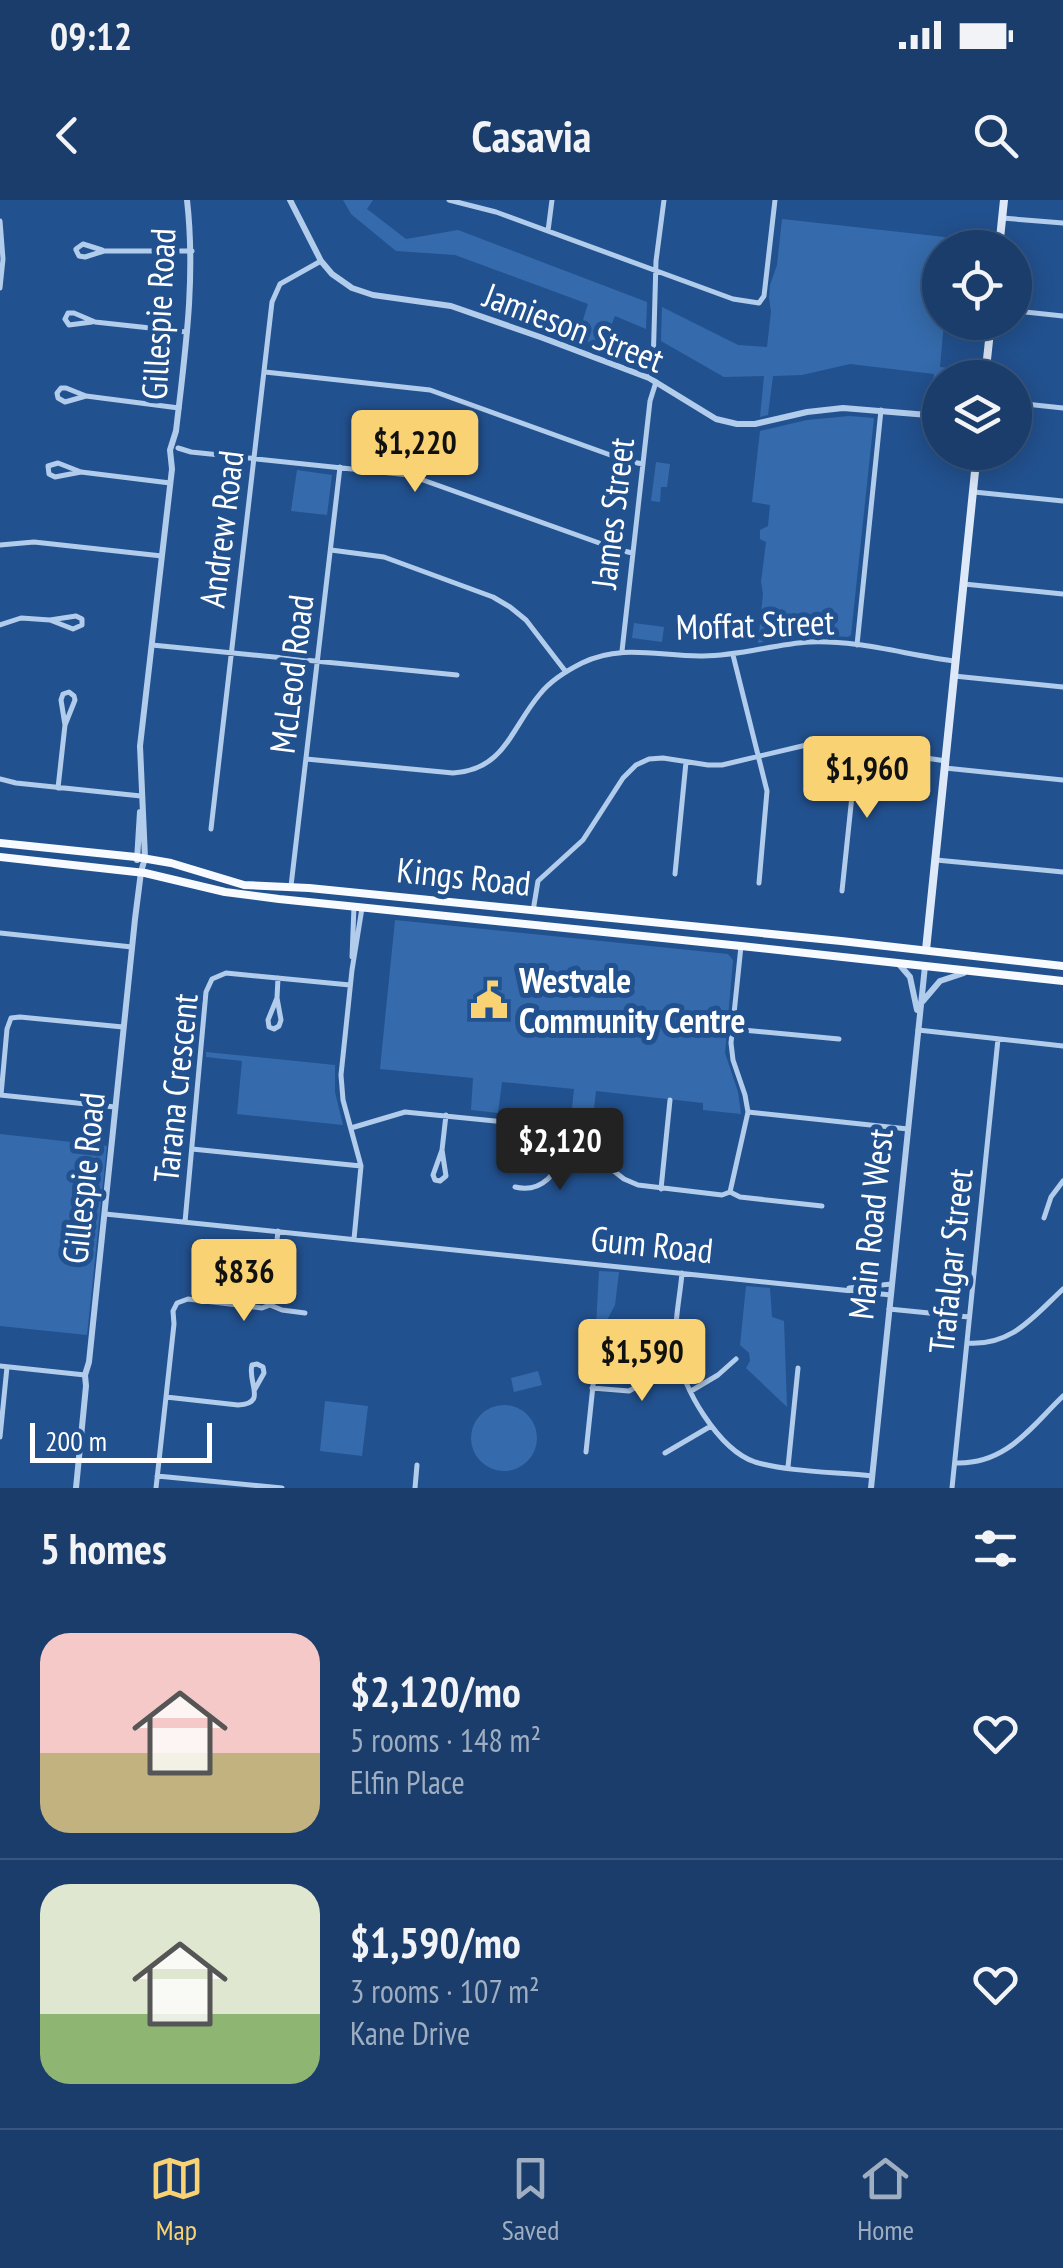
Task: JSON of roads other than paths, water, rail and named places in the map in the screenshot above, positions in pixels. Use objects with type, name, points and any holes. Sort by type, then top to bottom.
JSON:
[{"type":"main road","points":[[1001,230],[1004,200]]},
{"type":"main road","points":[[925,966],[976,470]]},
{"type":"main road","name":"Kings Road","points":[[0,844],[171,863],[244,885],[358,893],[1063,966]]},
{"type":"main road","name":"Kings Road","points":[[0,857],[141,872],[237,894],[1063,981]]},
{"type":"main road","points":[[358,893],[358,908]]},
{"type":"main road","points":[[532,924],[533,911]]},
{"type":"main road","points":[[741,946],[742,932]]},
{"type":"street","name":"Gillespie Road","points":[[76,1488],[141,872],[141,730],[192,289],[187,200]]},
{"type":"street","name":"Jamieson Street","points":[[290,200],[321,261],[338,279],[359,291],[451,306],[652,380],[708,416],[736,424],[762,423],[831,409],[922,414]]},
{"type":"street","points":[[451,200],[496,212],[733,299],[757,304],[764,298],[775,200]]},
{"type":"street","points":[[548,231],[552,200]]},
{"type":"street","name":"James Street","points":[[622,651],[652,380],[656,271],[664,200]]},
{"type":"street","points":[[1002,218],[1063,224]]},
{"type":"street","points":[[0,221],[0,288]]},
{"type":"street","points":[[104,251],[84,244],[76,250],[82,257],[104,251],[192,251]]},
{"type":"street","name":"Andrew Road","points":[[212,829],[275,291],[283,282],[321,261]]},
{"type":"street","points":[[95,322],[74,312],[66,318],[67,324],[73,326],[95,322],[187,332]]},
{"type":"street","points":[[1032,313],[1063,316]]},
{"type":"street","points":[[265,372],[430,390],[643,464]]},
{"type":"street","points":[[86,396],[64,402],[57,393],[66,388],[86,396],[179,408]]},
{"type":"street","points":[[1032,405],[1063,408]]},
{"type":"street","points":[[857,646],[881,410]]},
{"type":"street","points":[[175,450],[409,475],[616,550],[632,552]]},
{"type":"street","points":[[81,472],[58,462],[48,466],[54,477],[81,472],[170,482]]},
{"type":"street","name":"McLeod Road","points":[[291,888],[340,467]]},
{"type":"street","points":[[974,492],[1063,502]]},
{"type":"street","points":[[0,545],[34,542],[162,556]]},
{"type":"street","points":[[330,550],[384,557],[493,597],[526,620],[566,672]]},
{"type":"street","points":[[964,584],[1063,594]]},
{"type":"street","points":[[0,625],[21,618],[50,620],[76,616],[82,619],[82,626],[74,629],[50,620]]},
{"type":"street","name":"Moffat Street","points":[[306,759],[449,773],[473,770],[497,756],[538,696],[566,672],[594,657],[622,651],[733,655],[809,642],[956,661]]},
{"type":"street","points":[[152,645],[457,675]]},
{"type":"street","points":[[733,655],[767,797],[758,883]]},
{"type":"street","points":[[954,676],[1063,688]]},
{"type":"street","points":[[58,788],[65,725],[61,700],[69,692],[75,700],[65,725]]},
{"type":"street","points":[[533,911],[538,881],[583,840],[627,774],[649,760],[663,758],[715,766],[813,742],[1063,780]]},
{"type":"street","points":[[842,891],[857,748]]},
{"type":"street","points":[[674,874],[686,761]]},
{"type":"street","points":[[0,779],[141,796]]},
{"type":"street","points":[[936,860],[1063,872]]},
{"type":"street","points":[[354,1239],[361,1166],[341,1085],[358,908]]},
{"type":"street","points":[[0,933],[132,946]]},
{"type":"street","points":[[730,1192],[748,1112],[733,1060],[732,1028],[741,946]]},
{"type":"street","points":[[898,963],[912,982],[918,1026],[1063,1046]]},
{"type":"street","name":"Main Road West","points":[[870,1488],[925,966]]},
{"type":"street","points":[[920,1006],[940,981],[970,971]]},
{"type":"street","name":"Tarana Crescent","points":[[185,1222],[208,985],[214,977],[226,973],[350,986]]},
{"type":"street","points":[[276,998],[281,1023],[274,1028],[268,1020],[278,978]]},
{"type":"street","points":[[116,1107],[0,1095],[11,1018],[124,1028]]},
{"type":"street","points":[[732,1028],[839,1039]]},
{"type":"street","name":"Trafalgar Street","points":[[952,1488],[998,1039]]},
{"type":"street","points":[[661,1189],[670,1100]]},
{"type":"street","points":[[351,1128],[406,1112],[546,1126],[574,1140],[638,1185],[722,1195],[730,1192]]},
{"type":"street","points":[[748,1112],[908,1128]]},
{"type":"street","points":[[442,1150],[446,1176],[440,1182],[433,1175],[442,1150],[446,1115]]},
{"type":"street","points":[[515,1187],[530,1189],[547,1180],[574,1140]]},
{"type":"street","points":[[192,1150],[361,1166]]},
{"type":"street","points":[[1044,1218],[1051,1197],[1063,1181]]},
{"type":"street","points":[[730,1192],[740,1198],[822,1206]]},
{"type":"street","name":"Gum Road","points":[[104,1214],[890,1295]]},
{"type":"street","points":[[270,1305],[278,1231]]},
{"type":"street","points":[[682,1272],[676,1334],[679,1364],[723,1441],[754,1461],[872,1476]]},
{"type":"street","name":"Gum Road","points":[[836,1288],[892,1284]]},
{"type":"street","points":[[966,1342],[986,1343],[1010,1335],[1063,1288]]},
{"type":"street","points":[[156,1488],[174,1308],[185,1299],[262,1308],[270,1305],[304,1313]]},
{"type":"street","points":[[889,1308],[969,1317]]},
{"type":"street","points":[[586,1452],[598,1338]]},
{"type":"street","points":[[691,1391],[736,1359]]},
{"type":"street","points":[[592,1388],[629,1391],[679,1364]]},
{"type":"street","points":[[0,1437],[4,1367],[85,1375]]},
{"type":"street","points":[[788,1467],[798,1368]]},
{"type":"street","points":[[166,1397],[246,1404],[253,1400],[255,1389]]},
{"type":"street","points":[[954,1462],[980,1462],[1002,1453],[1063,1396]]},
{"type":"street","points":[[665,1453],[711,1426]]},
{"type":"street","points":[[415,1488],[417,1465]]},
{"type":"street","points":[[158,1476],[282,1488]]},
{"type":"place","name":"Westvale Community Centre","points":[[489,1000]]}]
